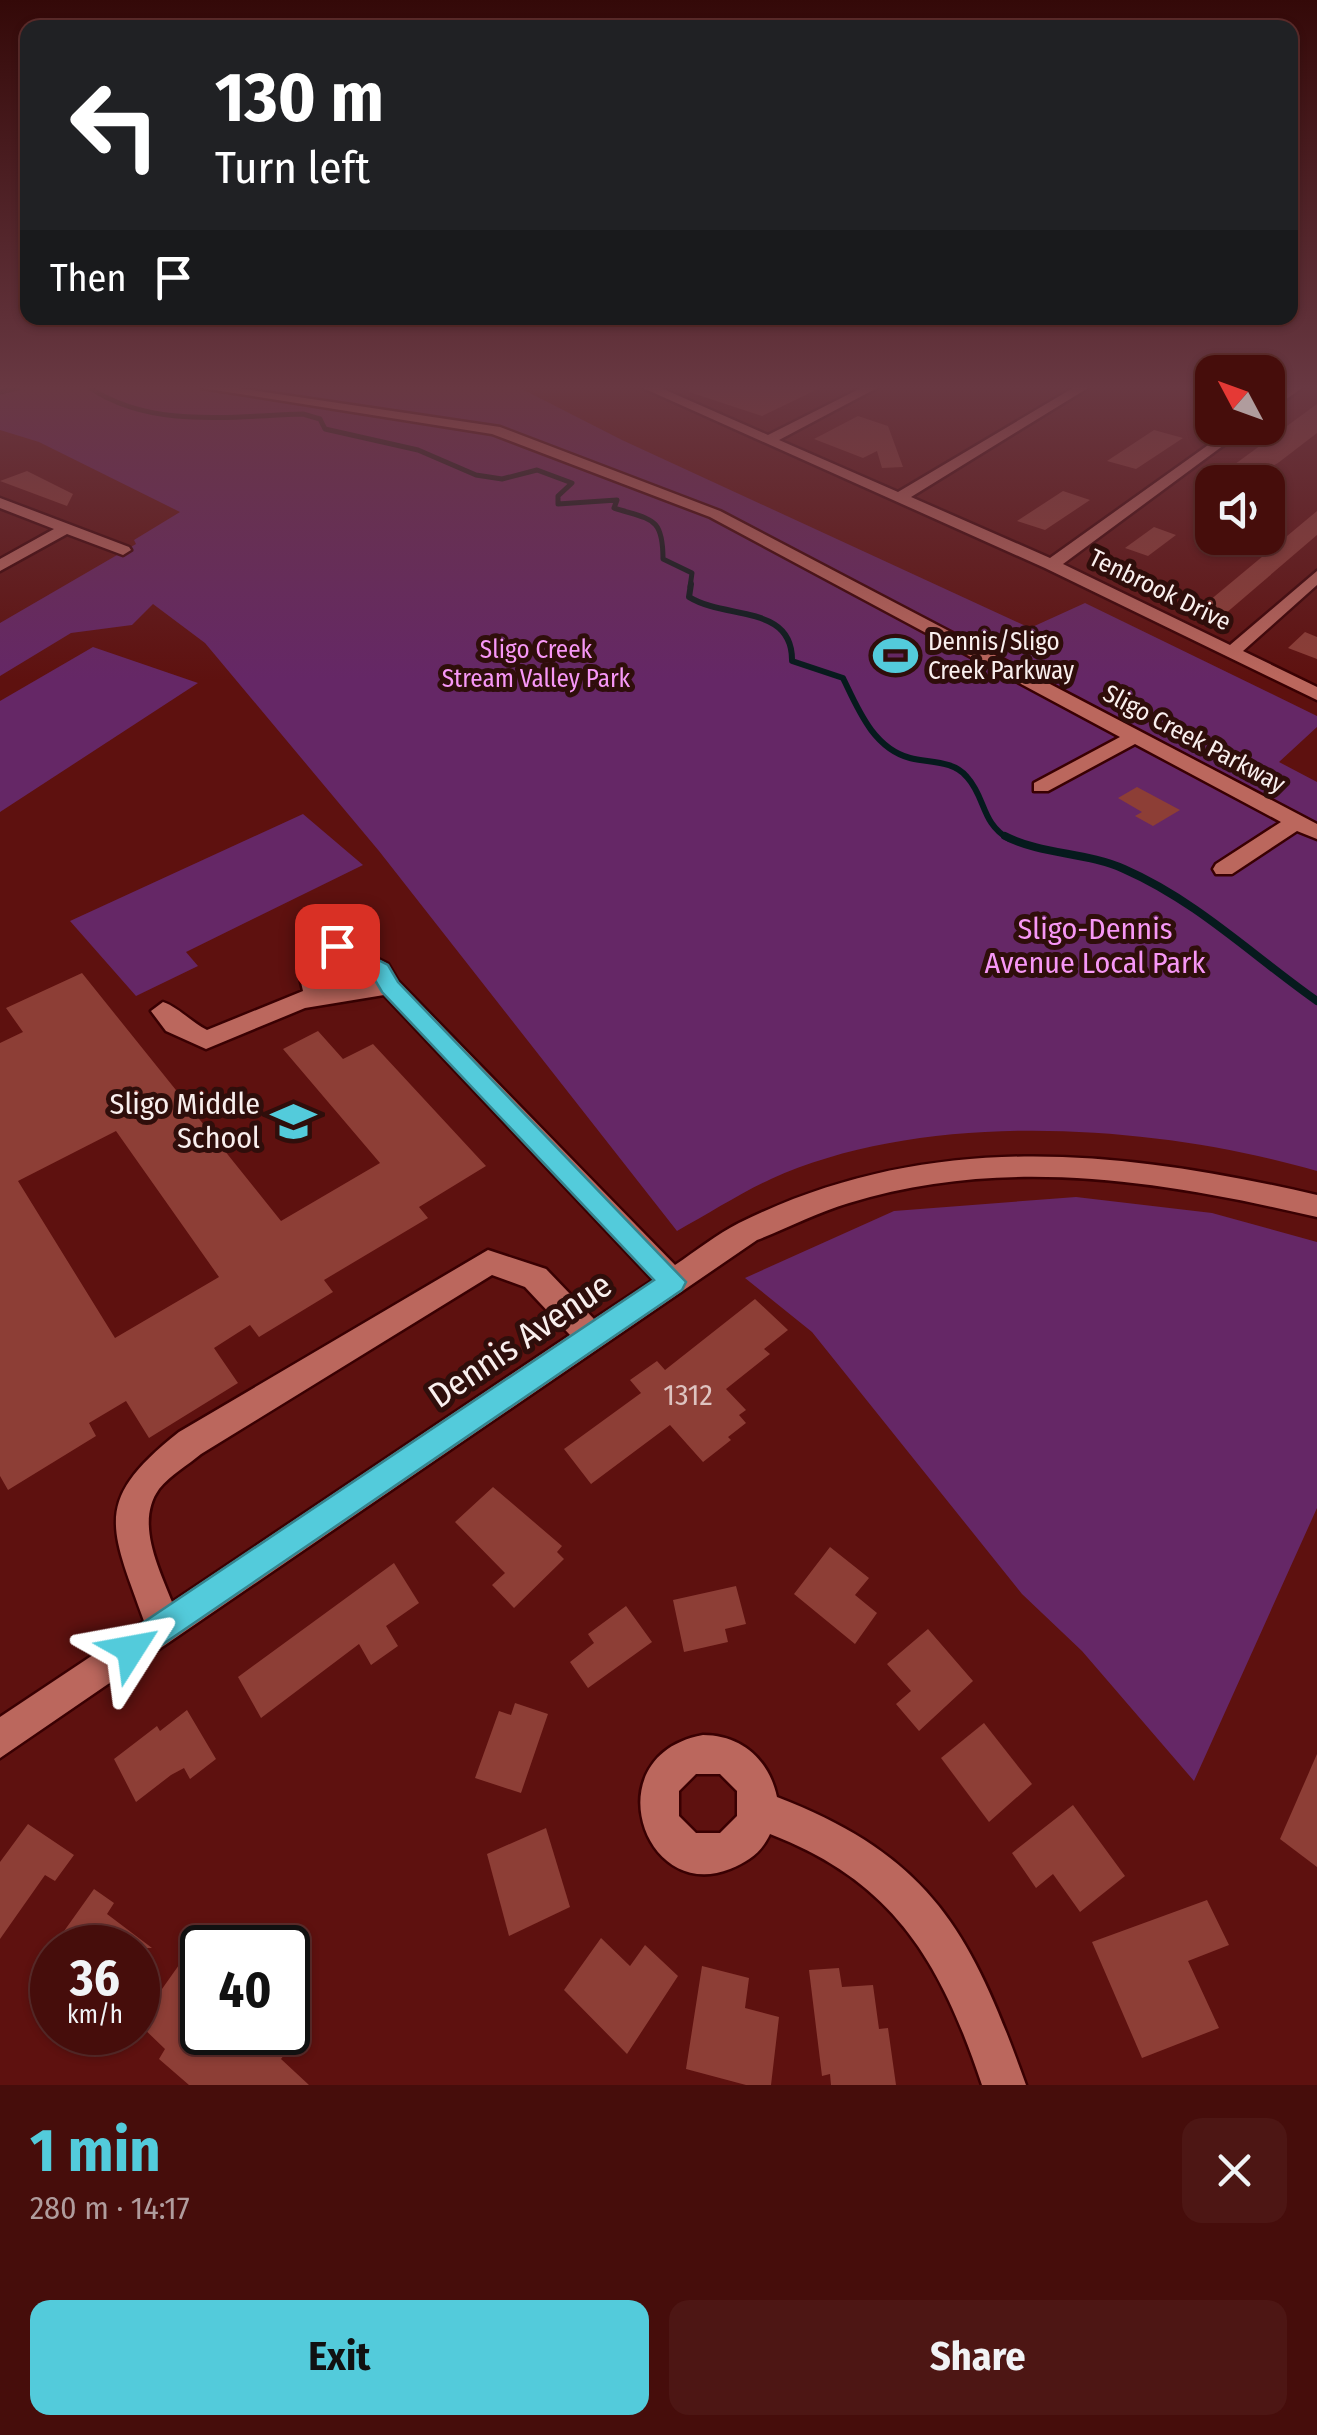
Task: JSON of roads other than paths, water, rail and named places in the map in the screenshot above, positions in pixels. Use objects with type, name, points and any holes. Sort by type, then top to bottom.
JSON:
[{"type":"street","name":"Sligo Creek Parkway","points":[[635,485],[773,541],[1317,833]]},
{"type":"street","name":"Tenbrook Drive","points":[[870,485],[1050,565],[1317,694]]},
{"type":"street","points":[[899,498],[920,485]]},
{"type":"street","points":[[1050,565],[1161,485]]},
{"type":"street","points":[[0,504],[122,550]]},
{"type":"street","points":[[0,566],[65,529]]},
{"type":"street","points":[[1232,652],[1317,576]]},
{"type":"street","points":[[1042,788],[1136,736]]},
{"type":"street","points":[[1224,869],[1296,822]]},
{"type":"street","points":[[316,998],[312,978],[325,960],[342,948],[380,970],[389,986],[673,1282]]},
{"type":"street","points":[[164,1011],[174,1025],[206,1040],[316,998],[389,986]]},
{"type":"street","name":"Dennis Avenue","points":[[0,1739],[747,1232],[852,1191],[936,1172],[1008,1165],[1104,1165],[1192,1176],[1317,1206]]},
{"type":"street","points":[[164,1627],[134,1546],[132,1511],[146,1479],[190,1442],[488,1262],[519,1265],[591,1338]]},
{"type":"street","points":[[756,1809],[808,1826],[868,1862],[929,1917],[976,1999],[1004,2085]]},
{"type":"waterway","points":[[570,485],[558,496],[558,504],[617,500],[614,508],[652,522],[661,535],[663,559],[692,573],[690,587]]},
{"type":"waterway","points":[[691,584],[689,597],[755,616],[782,630],[792,661],[843,678],[868,726],[886,746],[910,758],[948,765],[961,772],[973,785],[993,826],[1009,839]]},
{"type":"waterway","points":[[1005,836],[1034,847],[1109,863],[1151,882],[1200,913],[1317,1001]]},
{"type":"place","name":"Dennis/Sligo Creek Parkway","points":[[895,656]]},
{"type":"place","name":"Sligo Middle School","points":[[293,1121]]},
{"type":"park label","name":"Sligo Creek Stream Valley Park","points":[[536,664]]},
{"type":"park label","name":"Sligo-Dennis Avenue Local Park","points":[[1095,946]]}]
